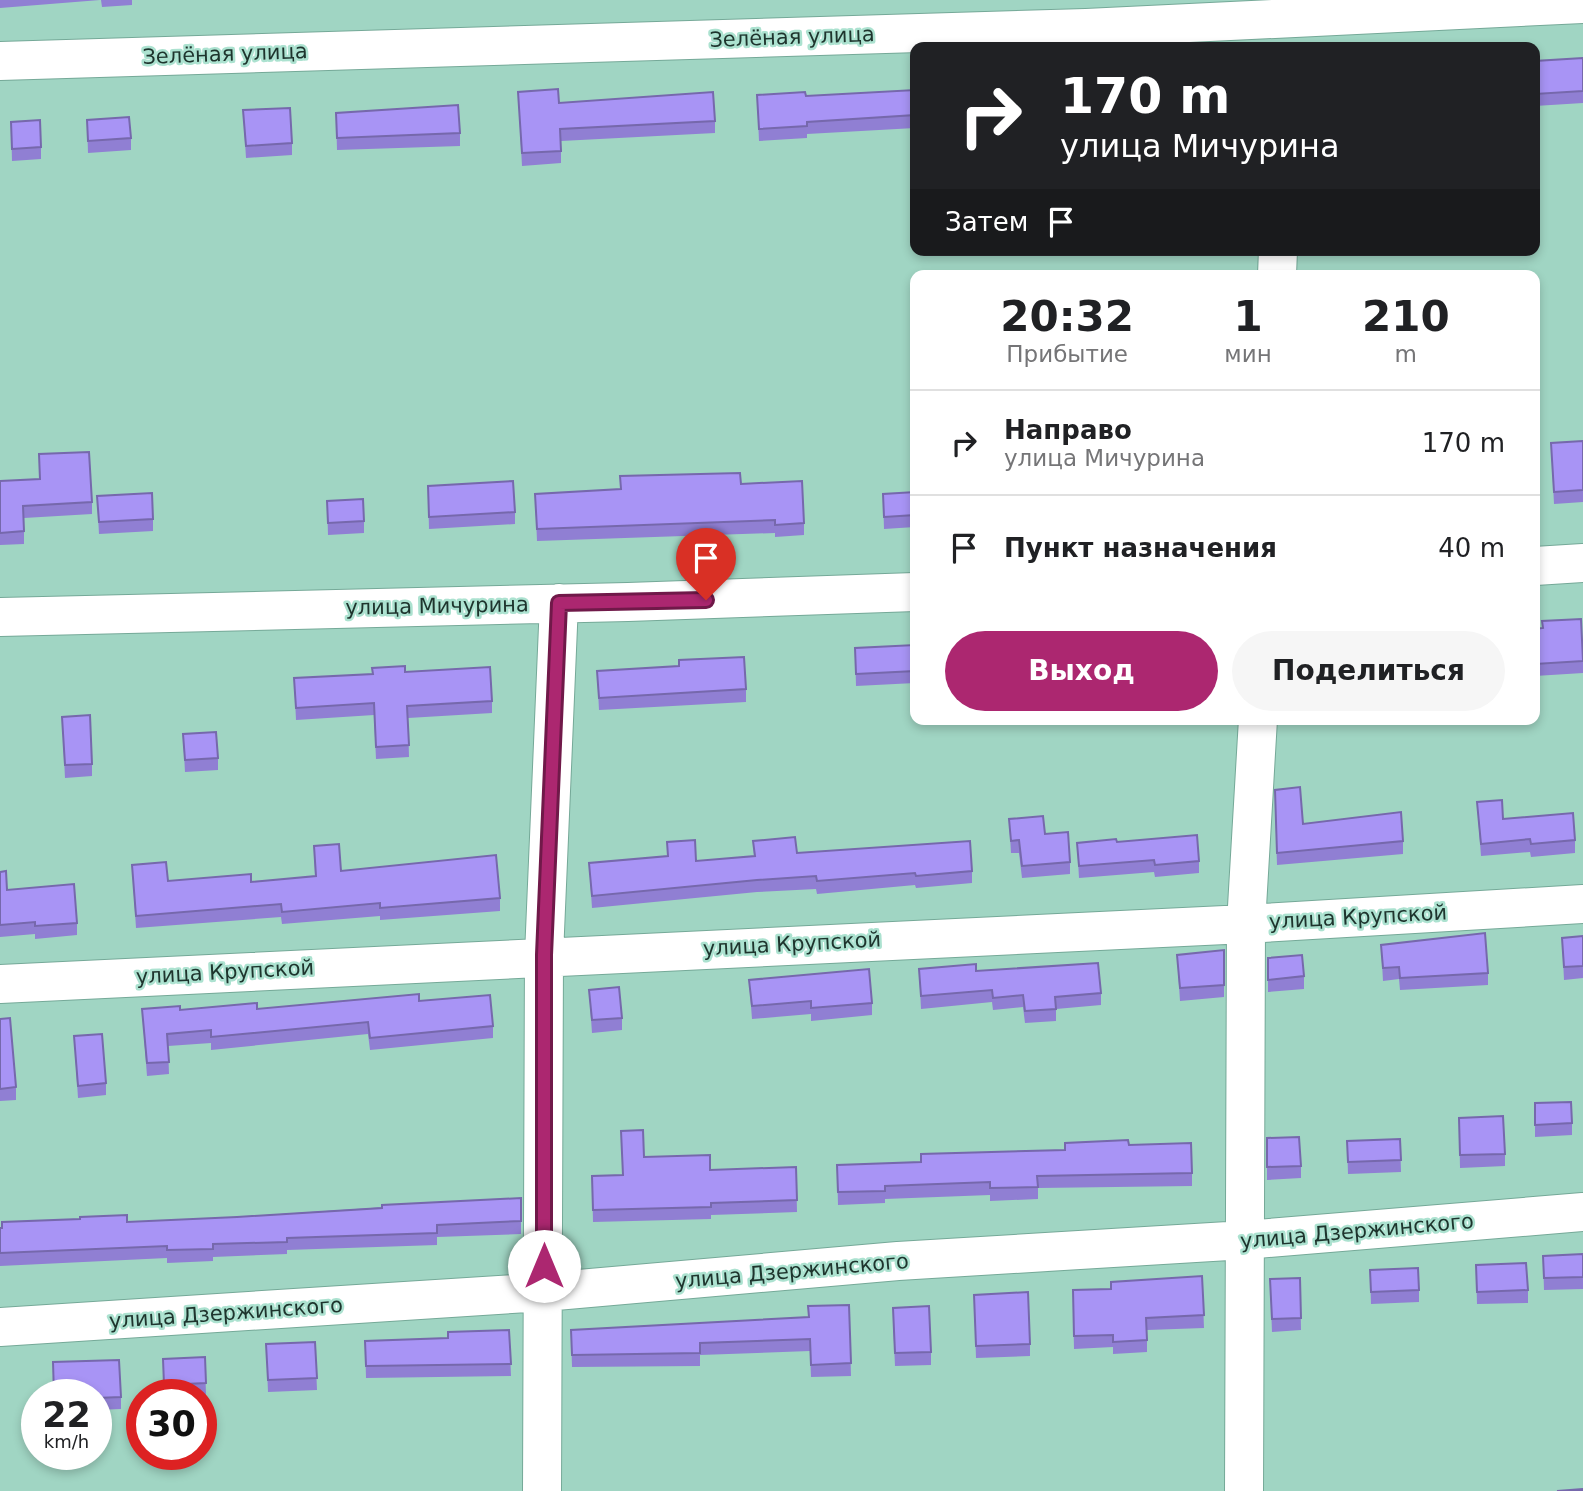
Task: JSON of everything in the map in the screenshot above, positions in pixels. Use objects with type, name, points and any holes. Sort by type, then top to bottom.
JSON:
[{"type":"street","name":"Зелёная улица","points":[[0,61],[1286,34],[1583,4]]},
{"type":"street","points":[[1540,566],[1583,563]]},
{"type":"street","name":"улица Мичурина","points":[[0,617],[910,592]]},
{"type":"street","points":[[542,1491],[544,955],[559,603]]},
{"type":"street","points":[[1244,1491],[1246,924],[1258,725]]},
{"type":"street","name":"улица Крупской","points":[[0,984],[544,955],[1246,924],[1583,904]]},
{"type":"street","name":"улица Дзержинского","points":[[0,1328],[544,1292],[898,1261],[1245,1240],[1583,1212]]},
{"type":"building","points":[[1583,58],[1583,91],[1540,94],[1540,61]]},
{"type":"building","points":[[558,89],[559,103],[713,92],[715,121],[560,129],[561,151],[522,153],[518,92]]},
{"type":"building","points":[[910,90],[910,115],[807,122],[807,126],[759,129],[757,95],[805,92],[806,96]]},
{"type":"building","points":[[458,105],[460,133],[337,138],[336,113]]},
{"type":"building","points":[[290,108],[292,143],[246,146],[243,110]]},
{"type":"building","points":[[129,117],[131,138],[88,141],[87,120]]},
{"type":"building","points":[[40,120],[41,147],[12,149],[11,122]]},
{"type":"building","points":[[1583,441],[1583,490],[1554,492],[1551,443]]},
{"type":"building","points":[[89,452],[92,502],[23,506],[24,531],[0,533],[0,481],[40,479],[39,454]]},
{"type":"building","points":[[740,473],[741,484],[802,481],[804,523],[775,525],[775,520],[537,529],[535,494],[621,489],[620,476]]},
{"type":"building","points":[[513,481],[515,512],[429,517],[428,486]]},
{"type":"building","points":[[910,492],[910,515],[884,517],[883,494]]},
{"type":"building","points":[[152,493],[153,519],[99,522],[97,496]]},
{"type":"building","points":[[363,499],[364,521],[328,523],[327,501]]},
{"type":"building","points":[[1581,619],[1583,661],[1540,664],[1542,621]]},
{"type":"building","points":[[910,645],[910,671],[856,674],[855,648]]},
{"type":"building","points":[[744,657],[746,689],[599,698],[597,671],[679,666],[679,660]]},
{"type":"building","points":[[405,666],[405,672],[490,667],[492,701],[407,706],[409,745],[376,747],[374,703],[296,708],[294,678],[373,674],[372,668]]},
{"type":"building","points":[[90,715],[92,764],[65,765],[62,717]]},
{"type":"building","points":[[216,732],[218,758],[185,760],[183,734]]},
{"type":"building","points":[[1300,787],[1303,824],[1401,812],[1403,841],[1277,853],[1275,790]]},
{"type":"building","points":[[1502,800],[1503,819],[1573,813],[1575,840],[1531,844],[1530,839],[1481,844],[1477,802]]},
{"type":"building","points":[[1043,816],[1045,834],[1068,832],[1070,862],[1022,866],[1019,840],[1011,841],[1009,819]]},
{"type":"building","points":[[1197,835],[1199,861],[1155,865],[1154,860],[1079,866],[1077,843]]},
{"type":"building","points":[[795,837],[797,853],[970,841],[972,871],[817,881],[816,876],[592,896],[589,863],[668,856],[667,842],[695,840],[696,861],[755,856],[753,841]]},
{"type":"building","points":[[339,844],[341,871],[496,855],[500,898],[380,908],[380,903],[282,912],[281,904],[136,916],[132,865],[166,862],[168,881],[251,874],[251,882],[316,876],[314,846]]},
{"type":"building","points":[[6,871],[7,890],[74,884],[77,923],[0,925],[0,872]]},
{"type":"building","points":[[1485,933],[1488,973],[1400,978],[1399,967],[1383,968],[1381,945]]},
{"type":"building","points":[[1583,936],[1583,966],[1564,967],[1562,938]]},
{"type":"building","points":[[1224,950],[1224,985],[1180,988],[1177,955]]},
{"type":"building","points":[[1302,955],[1304,976],[1268,980],[1268,958]]},
{"type":"building","points":[[1098,963],[1101,993],[1055,997],[1056,1009],[1025,1011],[1023,995],[993,998],[992,990],[921,996],[919,969],[976,964],[976,971]]},
{"type":"building","points":[[869,969],[872,1003],[811,1008],[811,1001],[752,1006],[749,980]]},
{"type":"building","points":[[619,987],[622,1018],[592,1020],[589,990]]},
{"type":"building","points":[[419,994],[419,1001],[490,995],[493,1026],[370,1038],[368,1022],[211,1037],[211,1030],[167,1034],[169,1062],[147,1063],[142,1009],[180,1006],[180,1010],[257,1003],[257,1009]]},
{"type":"building","points":[[10,1018],[16,1087],[0,1089],[0,1019]]},
{"type":"building","points":[[102,1034],[106,1083],[78,1086],[74,1036]]},
{"type":"building","points":[[1571,1102],[1572,1123],[1535,1125],[1535,1103]]},
{"type":"building","points":[[1503,1116],[1505,1154],[1460,1155],[1459,1118]]},
{"type":"building","points":[[643,1130],[644,1157],[710,1155],[710,1170],[796,1167],[797,1200],[711,1203],[711,1207],[593,1210],[592,1176],[623,1175],[621,1131]]},
{"type":"building","points":[[1299,1137],[1301,1166],[1267,1167],[1267,1138]]},
{"type":"building","points":[[1400,1139],[1401,1160],[1348,1162],[1347,1141]]},
{"type":"building","points":[[1128,1140],[1129,1145],[1191,1143],[1192,1173],[1037,1176],[1038,1187],[990,1188],[990,1182],[885,1186],[885,1191],[838,1192],[837,1165],[921,1162],[921,1154],[1065,1150],[1065,1143]]},
{"type":"building","points":[[521,1198],[521,1221],[437,1225],[437,1233],[287,1238],[287,1242],[213,1244],[213,1249],[167,1250],[167,1246],[0,1253],[2,1222],[127,1215],[127,1222],[237,1217],[382,1208],[382,1205]]},
{"type":"building","points":[[1583,1254],[1583,1277],[1544,1278],[1543,1256]]},
{"type":"building","points":[[1526,1263],[1528,1290],[1477,1292],[1476,1265]]},
{"type":"building","points":[[1418,1268],[1419,1290],[1371,1292],[1370,1270]]},
{"type":"building","points":[[1202,1276],[1204,1315],[1146,1318],[1147,1340],[1113,1342],[1113,1335],[1074,1336],[1073,1290],[1111,1289],[1111,1282]]},
{"type":"building","points":[[1300,1278],[1301,1318],[1272,1319],[1270,1279]]},
{"type":"building","points":[[1028,1292],[1030,1344],[976,1346],[974,1295]]},
{"type":"building","points":[[849,1305],[851,1363],[811,1365],[810,1339],[700,1343],[700,1353],[572,1355],[571,1330],[809,1317],[808,1306]]},
{"type":"building","points":[[929,1306],[931,1352],[895,1353],[893,1308]]},
{"type":"building","points":[[509,1330],[511,1364],[366,1366],[365,1341],[448,1338],[448,1332]]},
{"type":"building","points":[[315,1342],[317,1378],[268,1380],[266,1344]]},
{"type":"building","points":[[205,1357],[206,1379],[164,1379],[163,1359]]},
{"type":"building","points":[[119,1360],[121,1397],[112,1397],[112,1379],[54,1379],[53,1362]]},
{"type":"route","points":[[544,1266],[544,955],[559,603],[706,600]]}]
